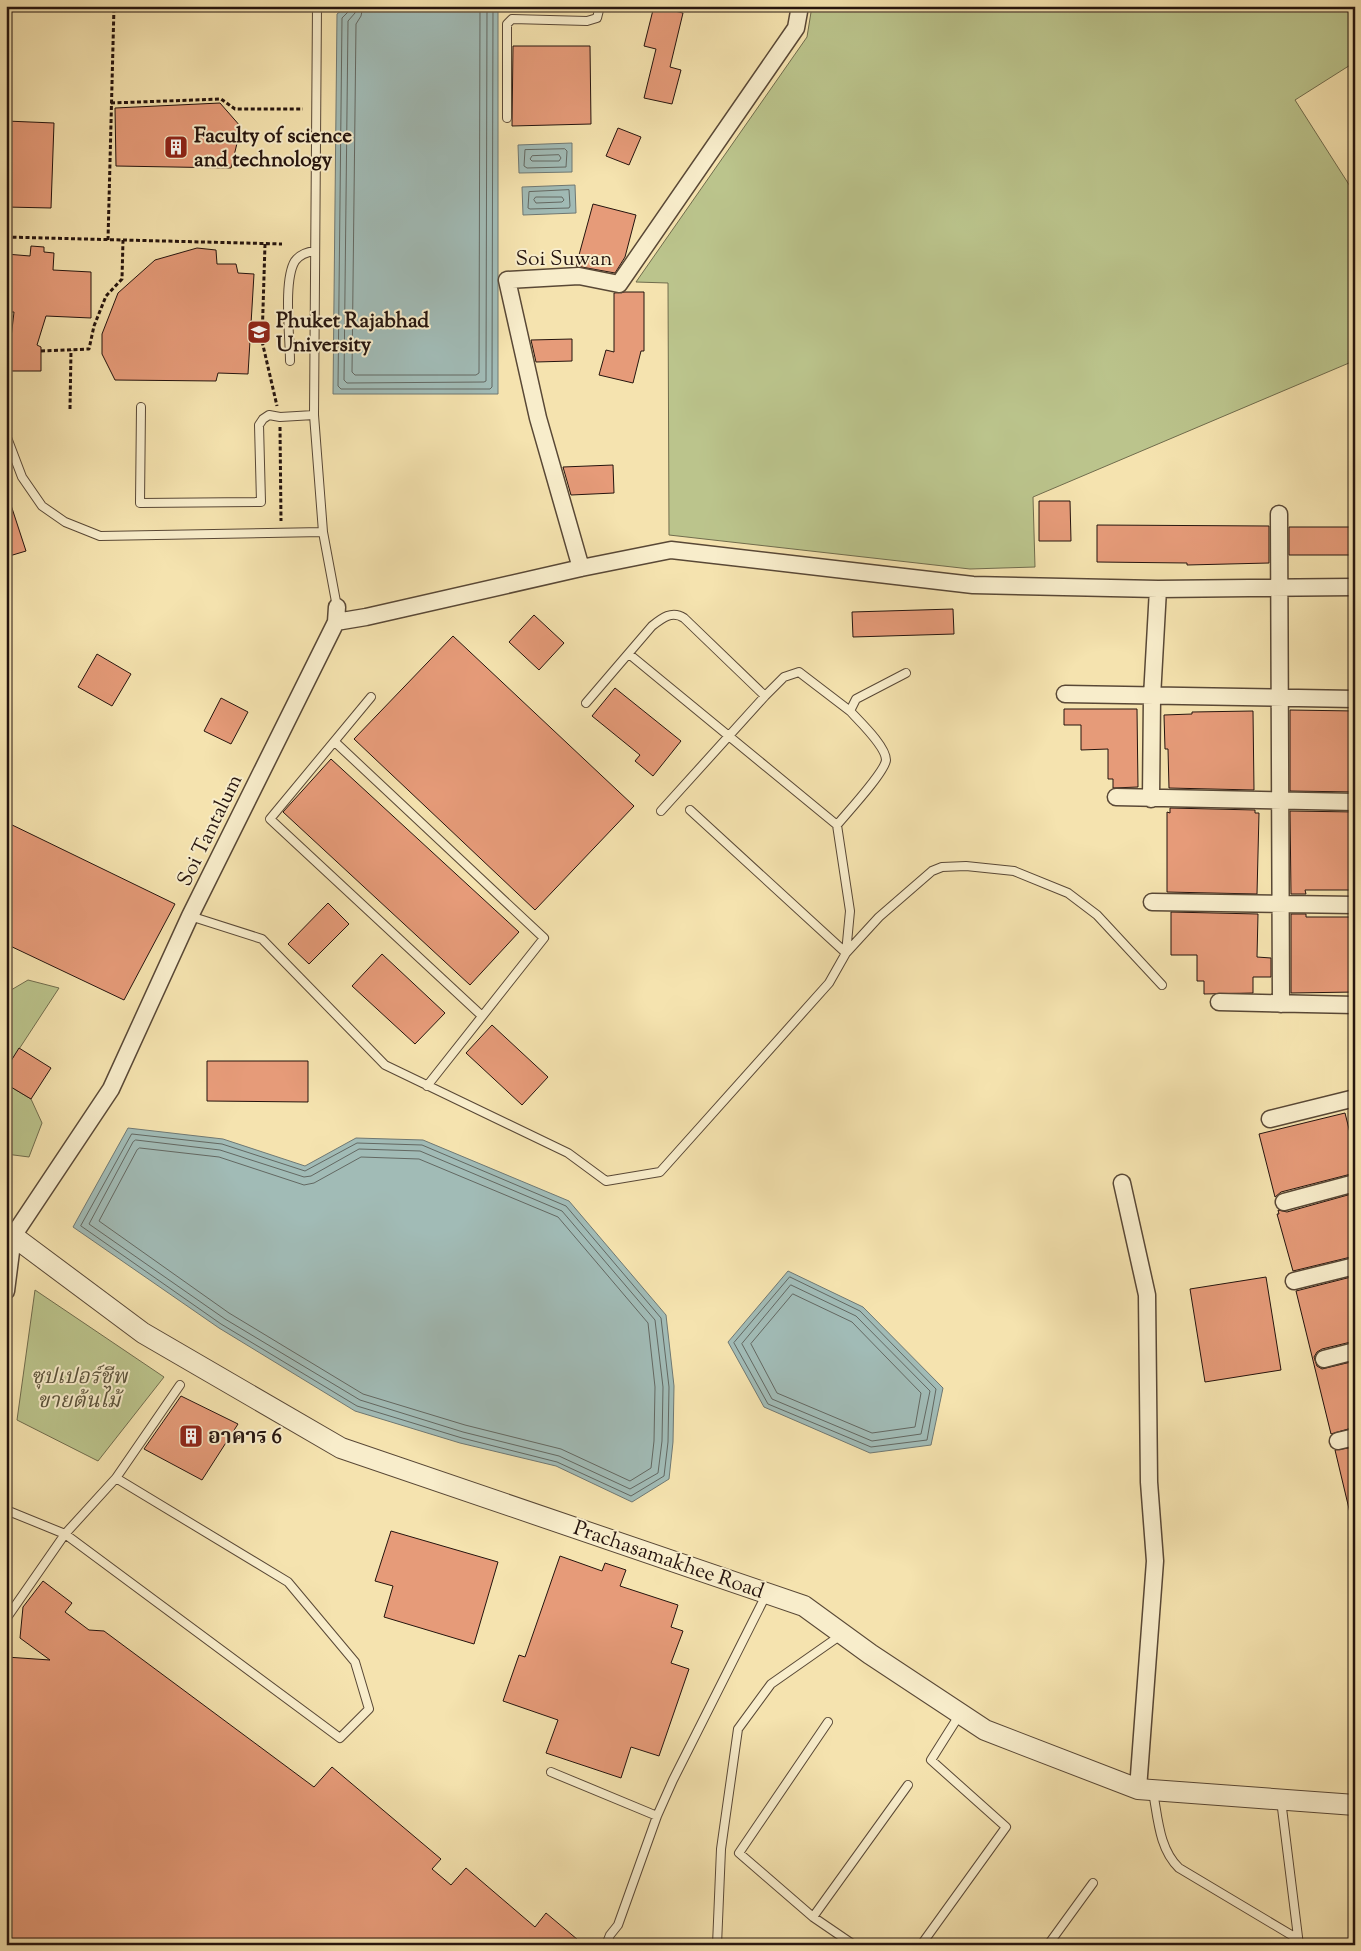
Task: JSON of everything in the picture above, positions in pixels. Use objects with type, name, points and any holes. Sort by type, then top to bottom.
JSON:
[{"type":"street","name":"Soi Suwan","points":[[581,568],[538,418],[507,280],[579,276],[619,284],[796,28],[800,6]]},
{"type":"street","points":[[1280,514],[1278,587],[1281,1004]]},
{"type":"street","points":[[336,614],[366,617],[581,568],[672,550],[973,585],[1158,588],[1355,588]]},
{"type":"street","points":[[1151,799],[1152,697],[1158,588]]},
{"type":"street","name":"Soi Tantalum","points":[[10,1236],[111,1089],[190,916],[336,614]]},
{"type":"street","points":[[1065,694],[1355,699]]},
{"type":"street","points":[[1116,798],[1355,802]]},
{"type":"street","points":[[1152,902],[1355,905]]},
{"type":"street","points":[[1220,1002],[1355,1005]]},
{"type":"street","points":[[1270,1119],[1355,1098]]},
{"type":"street","points":[[1122,1183],[1147,1295],[1149,1482],[1155,1561],[1146,1790]]},
{"type":"street","points":[[1284,1202],[1355,1183]]},
{"type":"street","points":[[6,1291],[10,1236]]},
{"type":"street","name":"Prachasamakhee Road","points":[[10,1236],[143,1333],[341,1448],[804,1606],[984,1730],[1146,1790],[1355,1805]]},
{"type":"street","points":[[1294,1281],[1355,1266]]},
{"type":"street","points":[[1324,1359],[1355,1351]]},
{"type":"street","points":[[1338,1441],[1355,1437]]},
{"type":"lane","points":[[318,6],[314,414],[323,532],[336,614]]},
{"type":"lane","points":[[507,118],[507,24],[512,19],[586,21],[597,18],[600,6]]},
{"type":"lane","points":[[290,361],[290,274],[296,259],[305,253],[315,251]]},
{"type":"lane","points":[[141,408],[140,503],[261,502],[259,425],[269,415],[280,417],[314,414]]},
{"type":"lane","points":[[6,435],[22,477],[42,506],[65,522],[100,536],[323,532]]},
{"type":"lane","points":[[586,703],[652,626],[673,614],[678,614],[765,696]]},
{"type":"lane","points":[[629,654],[837,825],[850,911],[846,953]]},
{"type":"lane","points":[[661,811],[765,696],[784,677],[799,672],[850,710],[882,748],[886,760],[881,772],[837,825]]},
{"type":"lane","points":[[850,710],[856,699],[906,674]]},
{"type":"lane","points":[[371,697],[270,818],[482,1016]]},
{"type":"lane","points":[[335,742],[544,938],[427,1086]]},
{"type":"lane","points":[[690,810],[846,953]]},
{"type":"lane","points":[[190,916],[262,939],[384,1065],[568,1153],[606,1181],[660,1172],[829,983],[846,953],[880,917],[932,871],[942,867],[966,866],[1014,871],[1068,893],[1097,915],[1162,985]]},
{"type":"lane","points":[[6,1620],[65,1534],[116,1478],[180,1385]]},
{"type":"lane","points":[[6,1510],[65,1534],[340,1738],[369,1708],[355,1662],[288,1582],[116,1478]]},
{"type":"lane","points":[[606,1945],[610,1935],[618,1925],[658,1816],[685,1756],[767,1593]]},
{"type":"lane","points":[[717,1945],[721,1849],[738,1729],[771,1684],[843,1634]]},
{"type":"lane","points":[[921,1945],[1006,1827],[931,1760],[960,1714]]},
{"type":"lane","points":[[828,1722],[739,1853],[813,1917],[854,1945]]},
{"type":"lane","points":[[551,1772],[658,1816]]},
{"type":"lane","points":[[813,1917],[908,1785]]},
{"type":"lane","points":[[1146,1790],[1171,1860],[1180,1868],[1298,1942]]},
{"type":"lane","points":[[1280,1800],[1298,1942]]},
{"type":"lane","points":[[1048,1945],[1093,1884]]},
{"type":"path","points":[[108,240],[114,6]]},
{"type":"path","points":[[111,103],[221,99],[234,109],[303,109]]},
{"type":"path","points":[[6,237],[282,244]]},
{"type":"path","points":[[41,351],[89,349],[94,326],[106,296],[122,279],[124,240]]},
{"type":"path","points":[[265,244],[262,341],[280,417],[281,524]]},
{"type":"path","points":[[70,409],[71,350]]},
{"type":"green space","points":[[812,6],[1355,6],[1355,62],[1295,100],[1355,194],[1355,348],[1349,363],[1033,497],[1035,567],[970,569],[669,535],[668,283],[636,282],[807,37]]},
{"type":"green space","points":[[28,980],[59,988],[6,1069],[6,993]]},
{"type":"green space","points":[[6,1084],[31,1099],[42,1123],[29,1157],[6,1154]]},
{"type":"green space","name":"ซุปเปอร์ชีพ ขายต้นไม้","points":[[35,1290],[164,1377],[98,1461],[17,1420]]},
{"type":"water","points":[[347,6],[498,8],[498,394],[333,394],[337,14]]},
{"type":"water","points":[[572,143],[572,172],[519,173],[518,145]]},
{"type":"water","points":[[575,185],[576,213],[523,215],[522,187]]},
{"type":"water","points":[[128,1128],[223,1139],[305,1166],[356,1138],[423,1140],[569,1201],[666,1315],[674,1386],[673,1442],[669,1479],[632,1502],[556,1466],[460,1443],[355,1411],[219,1328],[73,1227]]},
{"type":"water","points":[[788,1271],[863,1307],[943,1388],[931,1445],[870,1453],[764,1407],[728,1342]]},
{"type":"building","points":[[654,6],[683,13],[670,67],[681,70],[672,104],[644,98],[656,49],[644,46]]},
{"type":"building","points":[[513,46],[590,46],[591,124],[512,126]]},
{"type":"building","name":"Faculty of science and technology","points":[[220,103],[241,127],[231,168],[116,166],[115,108]]},
{"type":"building","points":[[6,121],[54,123],[51,208],[6,207]]},
{"type":"building","points":[[618,128],[641,137],[629,165],[606,156]]},
{"type":"building","points":[[593,204],[636,215],[625,257],[615,273],[576,266]]},
{"type":"building","points":[[31,246],[44,247],[44,252],[54,253],[53,270],[91,272],[91,318],[46,316],[37,345],[41,347],[41,371],[6,371],[6,338],[11,338],[14,312],[6,312],[6,254],[30,256]]},
{"type":"building","points":[[197,248],[216,250],[217,264],[236,264],[238,273],[254,274],[248,374],[218,373],[216,381],[115,380],[102,354],[102,334],[118,293],[155,260]]},
{"type":"building","points":[[644,292],[644,351],[641,351],[633,383],[599,375],[606,350],[614,352],[614,293]]},
{"type":"building","points":[[572,339],[572,361],[536,362],[531,340]]},
{"type":"building","points":[[613,465],[614,493],[571,495],[563,467]]},
{"type":"building","points":[[6,499],[9,499],[26,551],[6,557]]},
{"type":"building","points":[[1039,501],[1070,501],[1071,541],[1039,541]]},
{"type":"building","points":[[1097,525],[1269,526],[1269,563],[1187,565],[1187,563],[1097,562]]},
{"type":"building","points":[[1289,527],[1355,527],[1355,555],[1289,555]]},
{"type":"building","points":[[953,609],[954,634],[853,637],[852,612]]},
{"type":"building","points":[[534,615],[564,643],[539,670],[509,642]]},
{"type":"building","points":[[453,636],[634,806],[535,910],[354,739]]},
{"type":"building","points":[[97,654],[131,674],[112,706],[78,687]]},
{"type":"building","points":[[615,688],[681,741],[653,776],[635,761],[640,755],[592,716]]},
{"type":"building","points":[[221,698],[248,712],[231,744],[204,731]]},
{"type":"building","points":[[1064,709],[1137,709],[1138,787],[1113,788],[1113,779],[1108,779],[1108,749],[1081,750],[1081,725],[1064,725]]},
{"type":"building","points":[[1290,710],[1355,711],[1355,792],[1290,791]]},
{"type":"building","points":[[1253,711],[1254,790],[1169,788],[1168,749],[1165,749],[1164,715],[1192,714],[1192,712]]},
{"type":"building","points":[[331,759],[519,932],[470,985],[283,812]]},
{"type":"building","points":[[1170,808],[1255,810],[1255,813],[1259,813],[1257,894],[1167,892],[1167,812],[1170,813]]},
{"type":"building","points":[[1290,811],[1355,812],[1355,890],[1305,890],[1306,894],[1291,894]]},
{"type":"building","points":[[6,822],[175,904],[124,1000],[6,944]]},
{"type":"building","points":[[328,903],[349,924],[309,964],[288,944]]},
{"type":"building","points":[[1171,912],[1258,914],[1257,957],[1271,958],[1271,977],[1253,977],[1253,993],[1204,994],[1204,981],[1197,981],[1197,955],[1171,955]]},
{"type":"building","points":[[1291,914],[1306,914],[1306,917],[1355,917],[1355,992],[1291,993]]},
{"type":"building","points":[[382,954],[445,1013],[415,1044],[352,986]]},
{"type":"building","points":[[492,1025],[548,1077],[522,1105],[466,1053]]},
{"type":"building","points":[[19,1048],[51,1068],[31,1099],[6,1084],[6,1069]]},
{"type":"building","points":[[207,1061],[308,1061],[308,1102],[207,1101]]},
{"type":"building","points":[[1345,1113],[1355,1153],[1355,1173],[1281,1192],[1275,1197],[1259,1134]]},
{"type":"building","points":[[1355,1193],[1355,1256],[1293,1271],[1277,1214],[1279,1214],[1278,1210],[1287,1212]]},
{"type":"building","points":[[1355,1276],[1355,1341],[1322,1349],[1314,1357],[1317,1366],[1322,1369],[1355,1361],[1355,1427],[1331,1434],[1296,1291]]},
{"type":"building","points":[[1266,1277],[1281,1370],[1205,1382],[1190,1289]]},
{"type":"building","name":"อาคาร 6","points":[[181,1396],[238,1424],[202,1480],[144,1449]]},
{"type":"building","points":[[1355,1447],[1355,1513],[1350,1513],[1335,1450]]},
{"type":"building","points":[[391,1531],[498,1562],[474,1644],[384,1617],[393,1586],[375,1581]]},
{"type":"building","points":[[560,1556],[602,1571],[605,1563],[626,1570],[620,1586],[678,1605],[671,1627],[683,1631],[671,1663],[689,1669],[659,1756],[631,1747],[621,1778],[546,1753],[558,1720],[503,1701],[519,1655],[525,1657]]},
{"type":"building","points":[[43,1581],[72,1603],[65,1612],[89,1630],[104,1631],[314,1787],[332,1767],[441,1859],[432,1869],[451,1885],[466,1868],[535,1927],[546,1913],[584,1945],[20,1945],[6,1934],[6,1657],[50,1660],[20,1638],[23,1607]]},
{"type":"place","name":"Faculty of science and technology","points":[[176,147]]},
{"type":"place","name":"Phuket Rajabhad University","points":[[259,332]]},
{"type":"place","name":"อาคาร 6","points":[[191,1436]]}]
